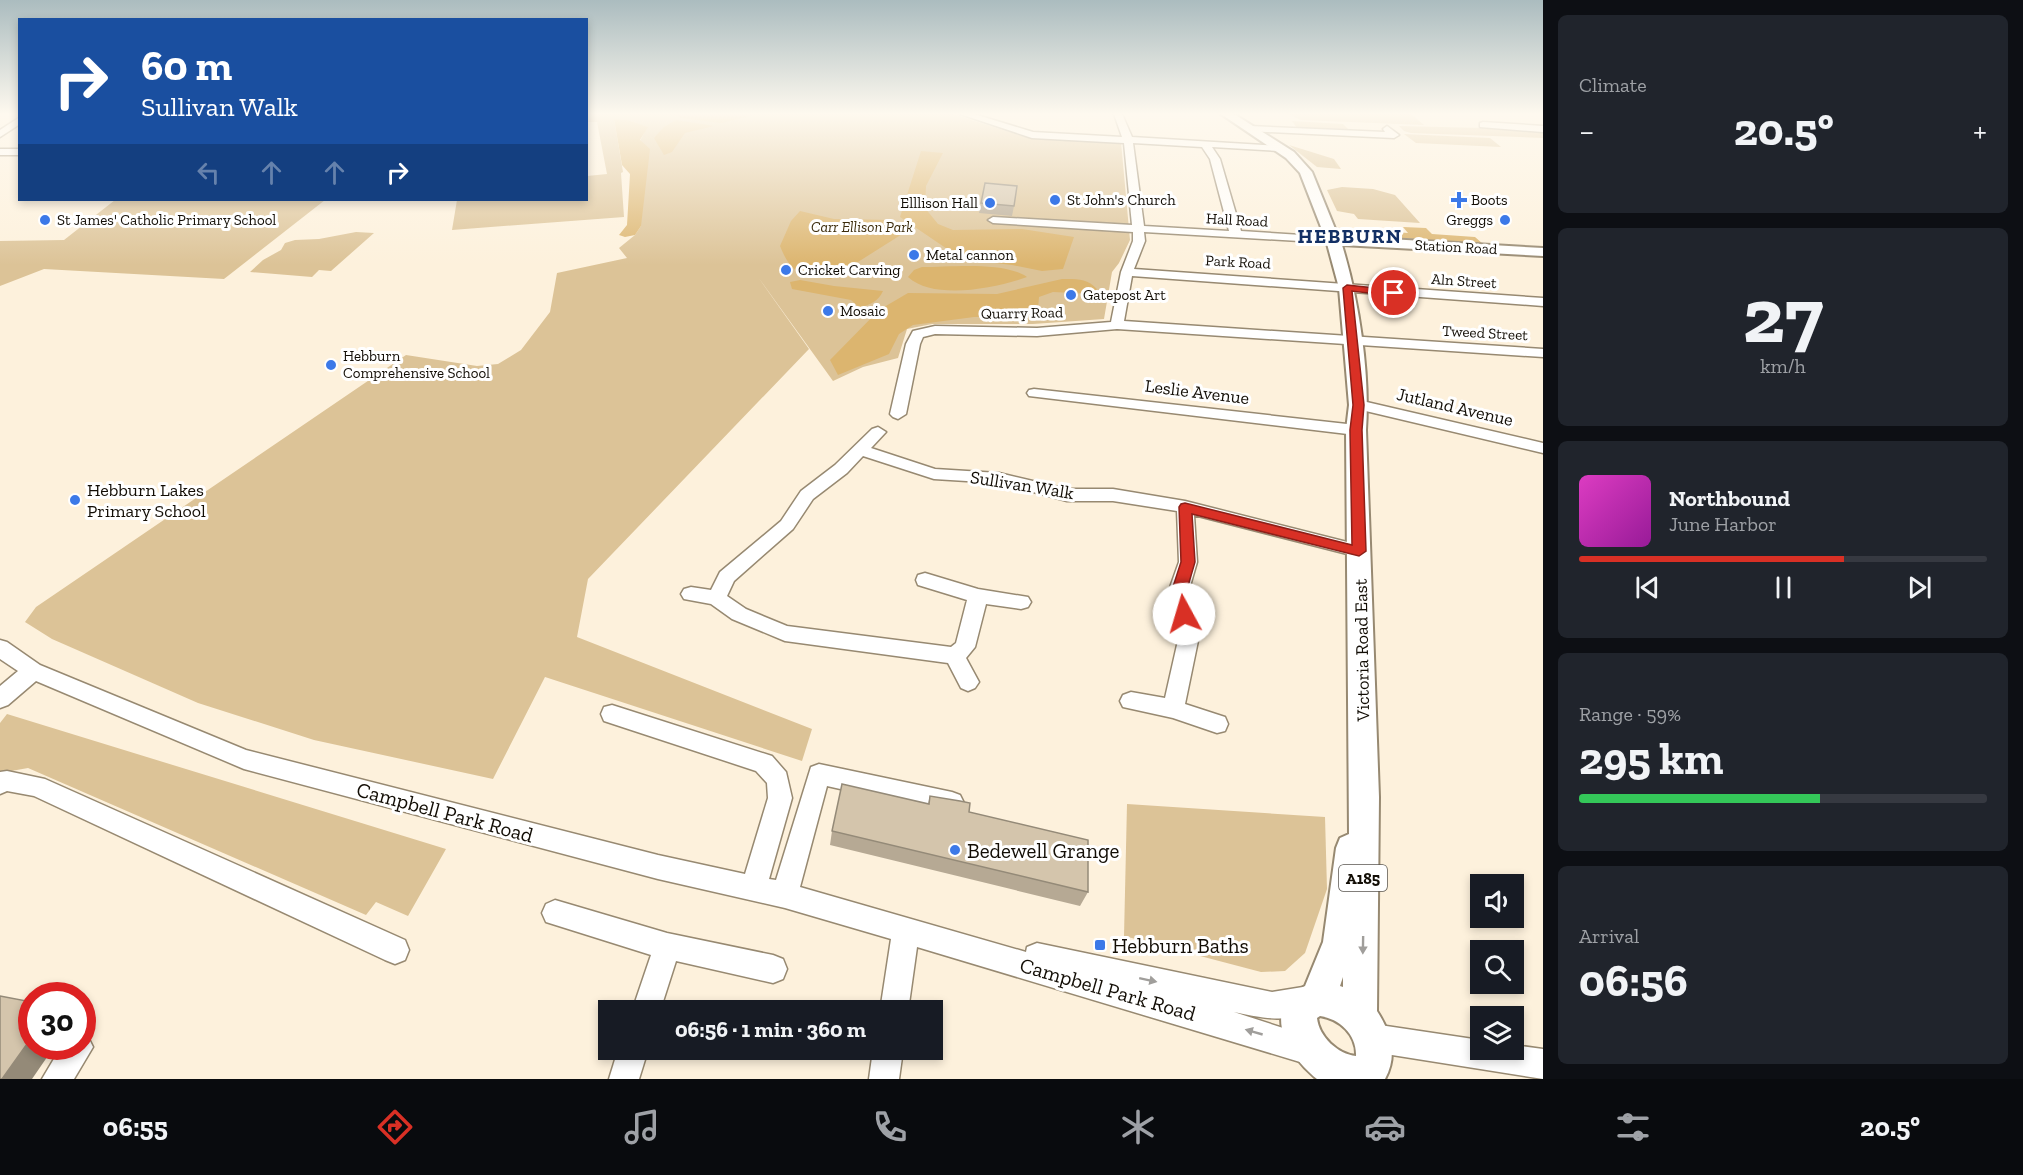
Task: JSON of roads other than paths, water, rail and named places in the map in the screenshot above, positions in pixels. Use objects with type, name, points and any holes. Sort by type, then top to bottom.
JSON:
[{"type":"main road","name":"A185","points":[[1301,164],[1333,240]]},
{"type":"main road","name":"Station Road","points":[[1333,240],[1543,252]]},
{"type":"main road","name":"Victoria Road East","points":[[1333,240],[1347,288],[1354,341],[1358,405],[1356,430],[1364,740],[1363,953],[1371,1049]]},
{"type":"main road","name":"Victoria Road East","points":[[1313,999],[1340,942],[1364,740]]},
{"type":"main road","points":[[1313,999],[1330,999],[1344,1005],[1371,1049],[1367,1072],[1357,1076],[1344,1075],[1317,1064],[1300,1033],[1298,1020],[1301,1007],[1313,999]]},
{"type":"street","points":[[1117,325],[1127,272],[1139,241],[1131,164]]},
{"type":"street","points":[[1216,164],[1236,235]]},
{"type":"street","name":"Hall Road","points":[[993,220],[1333,240]]},
{"type":"street","name":"Park Road","points":[[1127,272],[1347,288]]},
{"type":"street","name":"Aln Street","points":[[1347,288],[1543,302]]},
{"type":"street","name":"Quarry Road","points":[[898,414],[913,344],[918,334],[935,330],[1037,332],[1117,325],[1354,341]]},
{"type":"street","name":"Tweed Street","points":[[1354,341],[1543,353]]},
{"type":"street","name":"Leslie Avenue","points":[[1034,393],[1356,430]]},
{"type":"street","name":"Jutland Avenue","points":[[1358,405],[1543,448]]},
{"type":"street","points":[[716,598],[727,578],[787,525],[807,495],[861,450],[878,432]]},
{"type":"street","name":"Sullivan Walk","points":[[861,450],[934,474],[999,478],[1067,495],[1113,495],[1185,507],[1359,551]]},
{"type":"street","points":[[1173,709],[1189,636],[1178,593],[1188,562],[1185,507]]},
{"type":"street","points":[[926,580],[978,596],[1021,602]]},
{"type":"street","points":[[691,594],[716,598],[739,614],[785,633],[955,656],[965,647],[978,596]]},
{"type":"street","name":"Campbell Park Road","points":[[0,648],[33,671],[244,759],[635,861],[785,895],[906,929],[1270,1036],[1317,1064]]},
{"type":"street","points":[[955,656],[968,682]]},
{"type":"street","points":[[0,699],[33,671]]},
{"type":"street","points":[[1131,700],[1173,709],[1217,724]]},
{"type":"street","points":[[612,714],[764,763],[778,779],[780,798],[754,888]]},
{"type":"street","points":[[785,895],[819,774],[953,803]]},
{"type":"street","points":[[0,783],[7,781],[37,786],[395,950]]},
{"type":"street","points":[[555,913],[667,946],[773,969]]},
{"type":"street","points":[[896,1000],[906,929]]},
{"type":"street","name":"Campbell Park Road","points":[[906,929],[1272,1006],[1313,999]]},
{"type":"street","points":[[650,1000],[667,946]]},
{"type":"street","points":[[1371,1049],[1543,1064]]},
{"type":"street","points":[[57,1079],[69,1060]]},
{"type":"street","points":[[624,1079],[630,1060]]},
{"type":"street","points":[[884,1079],[887,1060]]},
{"type":"place","name":"St John's Church","points":[[1055,200]]},
{"type":"place","name":"Boots","points":[[1459,200]]},
{"type":"place","name":"Elllison Hall","points":[[990,203]]},
{"type":"place","name":"St James' Catholic Primary School","points":[[45,220]]},
{"type":"place","name":"Greggs","points":[[1505,220]]},
{"type":"place","name":"Metal cannon","points":[[914,255]]},
{"type":"place","name":"Cricket Carving","points":[[786,270]]},
{"type":"place","name":"Gatepost Art","points":[[1071,295]]},
{"type":"place","name":"Mosaic","points":[[828,311]]},
{"type":"place","name":"Hebburn Comprehensive School","points":[[331,365]]},
{"type":"place","name":"Hebburn Lakes Primary School","points":[[75,500]]},
{"type":"place","name":"Bedewell Grange","points":[[955,850]]},
{"type":"place","name":"Hebburn Baths","points":[[1100,945]]},
{"type":"district","name":"HEBBURN","points":[[1350,236]]},
{"type":"park label","name":"Carr Ellison Park","points":[[862,227]]}]
